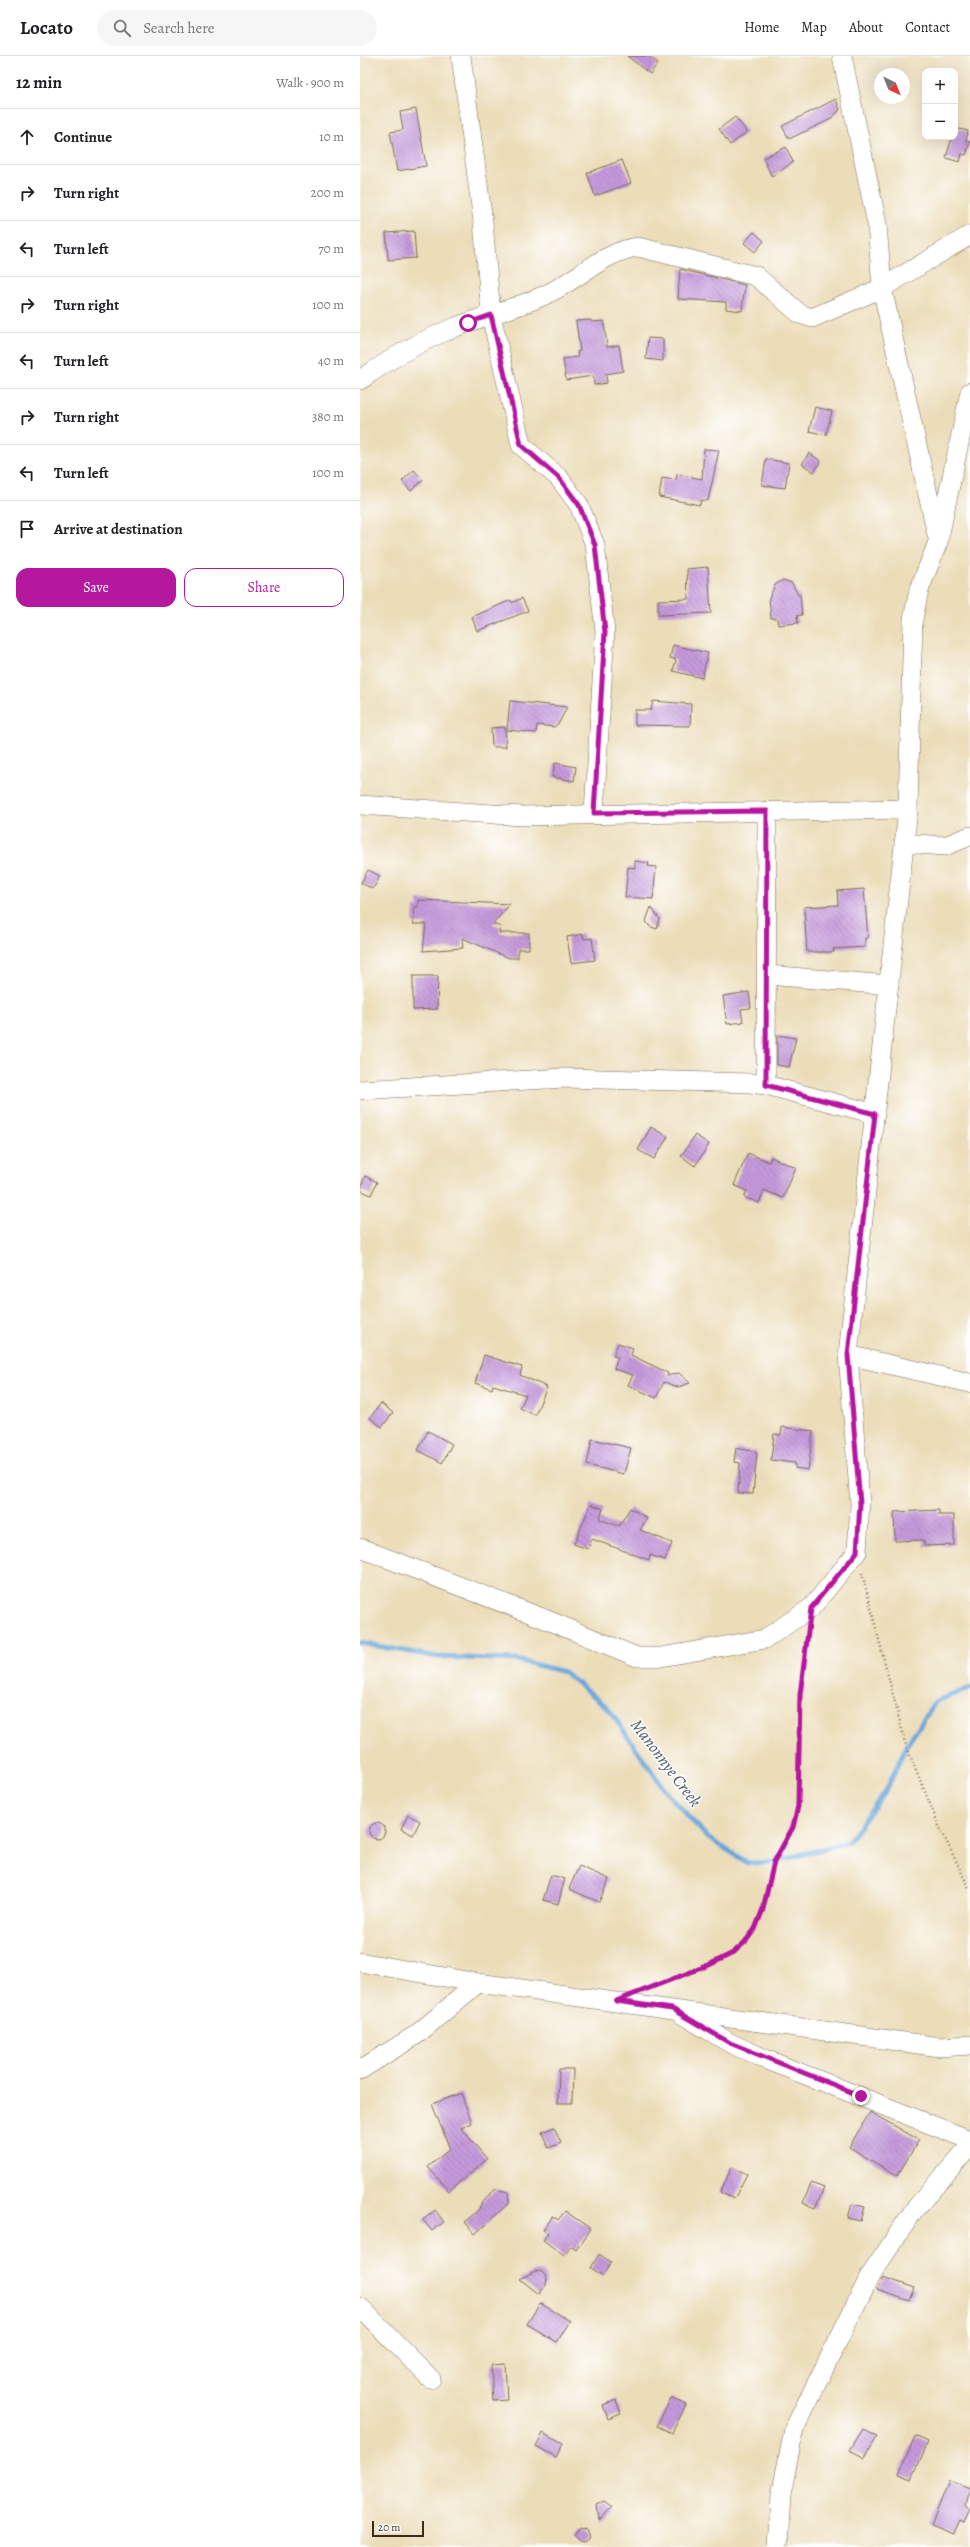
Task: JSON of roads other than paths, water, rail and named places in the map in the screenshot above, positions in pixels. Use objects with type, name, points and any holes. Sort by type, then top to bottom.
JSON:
[{"type":"street","points":[[461,56],[483,222],[491,315],[521,445],[559,478],[579,505],[595,545],[605,632],[594,813]]},
{"type":"street","points":[[842,56],[877,224],[882,288],[938,542]]},
{"type":"street","points":[[360,380],[414,345],[456,327],[549,293],[621,250],[638,247],[756,276],[806,317],[812,318],[882,288],[970,235]]},
{"type":"street","points":[[360,1548],[540,1617],[637,1657],[661,1657],[765,1639],[811,1608],[857,1552],[860,1504],[848,1355],[908,809],[913,619],[919,590],[938,542],[970,392]]},
{"type":"street","points":[[360,805],[522,816],[594,813],[908,809]]},
{"type":"street","points":[[766,1085],[767,811]]},
{"type":"street","points":[[904,843],[945,846],[970,836]]},
{"type":"street","points":[[767,975],[889,985]]},
{"type":"street","points":[[360,1090],[564,1078],[766,1085],[875,1114]]},
{"type":"street","points":[[848,1355],[970,1383]]},
{"type":"street","points":[[360,1962],[478,1983],[940,2047],[970,2045]]},
{"type":"street","points":[[360,2070],[416,2035],[478,1983]]},
{"type":"street","points":[[672,2009],[730,2043],[766,2059],[970,2140]]},
{"type":"street","points":[[778,2547],[781,2495],[797,2422],[870,2276],[914,2210],[970,2146]]},
{"type":"street","points":[[360,2307],[431,2379]]},
{"type":"waterway","name":"Manonnye Creek","points":[[360,1643],[438,1657],[517,1660],[564,1672],[607,1707],[667,1793],[708,1838],[748,1863],[774,1862],[848,1842],[886,1791],[906,1746],[936,1701],[970,1688]]}]
